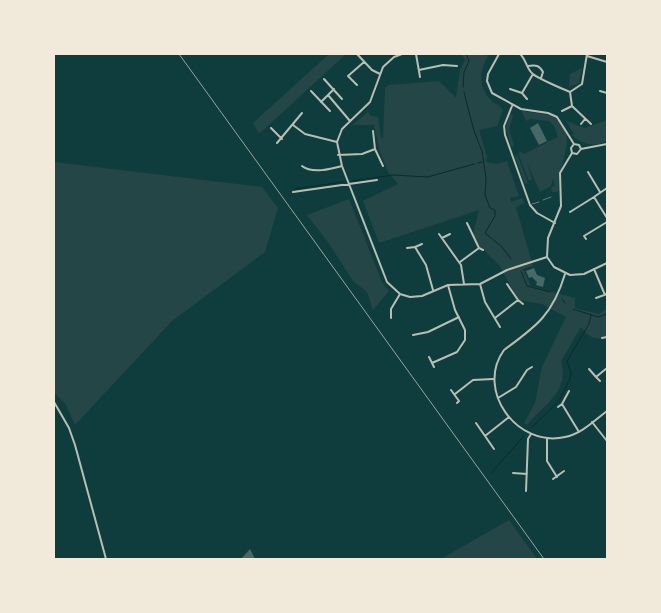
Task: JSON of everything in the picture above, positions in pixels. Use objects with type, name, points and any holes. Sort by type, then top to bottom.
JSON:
[{"type":"street","points":[[357,54],[380,74]]},
{"type":"street","points":[[401,54],[389,61],[380,74],[370,102],[342,129],[337,142],[338,155],[348,184],[387,282],[400,294],[410,297],[422,296],[448,285],[480,284],[507,270],[547,257]]},
{"type":"street","points":[[416,54],[420,77]]},
{"type":"street","points":[[492,54],[498,55],[488,74],[489,87],[497,97],[512,106],[528,111],[548,113],[558,117],[574,144],[578,145],[581,149]]},
{"type":"street","points":[[520,54],[533,74],[561,90],[570,92],[582,84],[587,55],[607,62]]},
{"type":"street","points":[[357,86],[348,76],[364,62]]},
{"type":"street","points":[[528,66],[536,65],[540,67],[543,72],[541,78]]},
{"type":"street","points":[[452,66],[452,71]]},
{"type":"street","points":[[419,70],[457,66]]},
{"type":"street","points":[[522,93],[533,74]]},
{"type":"street","points":[[324,79],[342,99]]},
{"type":"street","points":[[321,102],[334,89]]},
{"type":"street","points":[[510,89],[522,93],[527,98]]},
{"type":"street","points":[[311,91],[330,111]]},
{"type":"street","points":[[600,91],[607,93]]},
{"type":"street","points":[[570,92],[572,106],[591,124]]},
{"type":"street","points":[[328,95],[350,121]]},
{"type":"street","points":[[512,106],[504,130],[530,205],[537,213],[555,223]]},
{"type":"street","points":[[562,111],[572,106]]},
{"type":"street","points":[[278,143],[302,112]]},
{"type":"street","points":[[581,124],[585,119]]},
{"type":"street","points":[[293,124],[305,134],[337,142]]},
{"type":"street","points":[[271,128],[282,139]]},
{"type":"street","points":[[373,131],[375,149],[383,166]]},
{"type":"street","points":[[574,144],[571,148],[572,153],[560,173],[559,181],[562,200],[546,246],[547,257],[554,267],[565,274],[576,275],[607,264]]},
{"type":"street","points":[[572,153],[578,153],[581,149],[607,144]]},
{"type":"street","points":[[338,155],[362,154],[375,149]]},
{"type":"street","points":[[302,166],[306,173]]},
{"type":"street","points":[[305,169],[329,171],[342,166]]},
{"type":"street","points":[[588,172],[601,192]]},
{"type":"street","points":[[293,192],[377,180]]},
{"type":"street","points":[[570,212],[607,188]]},
{"type":"street","points":[[310,190],[311,194]]},
{"type":"street","points":[[594,197],[607,218]]},
{"type":"street","points":[[586,239],[584,236],[607,222]]},
{"type":"street","points":[[467,223],[479,248],[482,250]]},
{"type":"street","points":[[470,228],[474,227]]},
{"type":"street","points":[[439,234],[460,262],[463,269],[464,284]]},
{"type":"street","points":[[442,238],[450,234]]},
{"type":"street","points":[[406,248],[422,244]]},
{"type":"street","points":[[415,247],[426,265],[433,290]]},
{"type":"street","points":[[460,262],[479,248]]},
{"type":"street","points":[[594,269],[606,294],[596,298]]},
{"type":"street","points":[[565,274],[555,302],[546,316],[504,350],[495,364],[493,379],[498,398],[509,417],[531,434],[546,438],[565,437],[579,432],[607,411]]},
{"type":"street","points":[[480,284],[485,302],[500,327]]},
{"type":"street","points":[[508,284],[518,300],[523,304]]},
{"type":"street","points":[[432,363],[457,352],[463,345],[465,330],[448,285]]},
{"type":"street","points":[[392,318],[391,309],[400,294]]},
{"type":"street","points":[[495,318],[518,300]]},
{"type":"street","points":[[413,335],[428,332],[459,317]]},
{"type":"street","points":[[602,338],[607,337]]},
{"type":"street","points":[[429,357],[434,367]]},
{"type":"street","points":[[498,398],[516,387],[527,370],[532,367]]},
{"type":"street","points":[[596,377],[607,368]]},
{"type":"street","points":[[589,369],[600,382]]},
{"type":"street","points":[[524,376],[529,379]]},
{"type":"street","points":[[455,394],[472,380],[493,379]]},
{"type":"street","points":[[451,390],[459,401],[457,402]]},
{"type":"street","points":[[558,407],[562,404],[569,390]]},
{"type":"street","points":[[54,402],[70,428],[76,445],[106,559]]},
{"type":"street","points":[[562,404],[579,432]]},
{"type":"street","points":[[485,436],[509,417]]},
{"type":"street","points":[[592,422],[607,441]]},
{"type":"street","points":[[476,423],[494,449]]},
{"type":"street","points":[[526,490],[528,439],[531,434]]},
{"type":"street","points":[[598,439],[602,436]]},
{"type":"street","points":[[546,438],[547,461],[557,477]]},
{"type":"street","points":[[553,480],[564,471]]},
{"type":"street","points":[[513,473],[527,474]]},
{"type":"lane","points":[[543,200],[551,197]]},
{"type":"lane","points":[[530,205],[539,202]]},
{"type":"shaded area","points":[[329,54],[346,54],[259,134],[253,123]]},
{"type":"shaded area","points":[[462,54],[484,54],[488,56],[483,68],[482,85],[491,100],[503,110],[497,126],[479,130],[487,157],[486,162],[497,164],[507,161],[519,196],[510,198],[511,202],[522,198],[525,203],[516,207],[533,266],[523,269],[531,286],[575,298],[575,308],[599,314],[607,308],[607,337],[598,339],[592,337],[581,327],[561,361],[563,372],[559,389],[527,425],[524,423],[535,403],[542,367],[566,317],[542,304],[518,300],[500,266],[478,244],[473,234],[479,210],[379,243],[363,201],[398,184],[388,172],[380,152],[374,125],[352,125],[368,112],[371,116],[378,117],[381,138],[383,138],[385,88],[389,85],[439,81],[456,98],[460,70],[465,60]]},
{"type":"shaded area","points":[[582,68],[579,83],[569,87],[570,74]]},
{"type":"shaded area","points":[[521,110],[551,116],[561,122],[566,130],[566,149],[559,181],[559,190],[557,192],[552,192],[551,187],[555,186],[553,179],[551,186],[540,192],[527,163],[532,179],[529,181],[518,153],[524,154],[558,137],[554,126],[549,121],[530,119],[526,121]]},
{"type":"shaded area","points":[[510,114],[513,115],[509,129],[514,146],[511,147],[506,127]]},
{"type":"shaded area","points":[[607,120],[607,141],[598,144],[580,141],[572,135],[574,134],[566,121],[585,128]]},
{"type":"shaded area","points":[[517,154],[528,183],[525,184],[515,157]]},
{"type":"shaded area","points":[[54,162],[262,187],[278,208],[265,252],[172,321],[75,425],[66,405],[54,392]]},
{"type":"shaded area","points":[[349,199],[382,282],[389,291],[373,310],[367,292],[353,281],[330,245],[307,215]]},
{"type":"shaded area","points":[[509,520],[537,559],[441,559]]},
{"type":"building","points":[[538,123],[547,141],[539,145],[530,128]]},
{"type":"building","points":[[534,268],[537,275],[545,278],[543,287],[536,285],[537,282],[532,277],[529,278],[526,271]]},
{"type":"building","points":[[250,549],[255,559],[241,559]]},
{"type":"waterway","points":[[463,87],[464,72],[469,61],[466,54]]},
{"type":"waterway","points":[[464,92],[474,131],[482,151],[486,178],[485,195],[490,208],[495,210],[495,216],[485,233],[502,247],[511,259]]},
{"type":"waterway","points":[[478,163],[482,162]]},
{"type":"waterway","points":[[352,181],[393,175],[428,177],[474,164]]},
{"type":"waterway","points":[[294,189],[343,182]]},
{"type":"waterway","points":[[521,271],[527,286],[550,292]]},
{"type":"waterway","points":[[562,299],[565,303]]},
{"type":"waterway","points":[[573,309],[598,317],[607,314]]},
{"type":"waterway","points":[[531,428],[559,401],[570,379],[571,372],[567,361],[589,324],[591,315]]},
{"type":"waterway","points":[[491,473],[524,436]]},
{"type":"railway","points":[[179,54],[544,559]]}]
